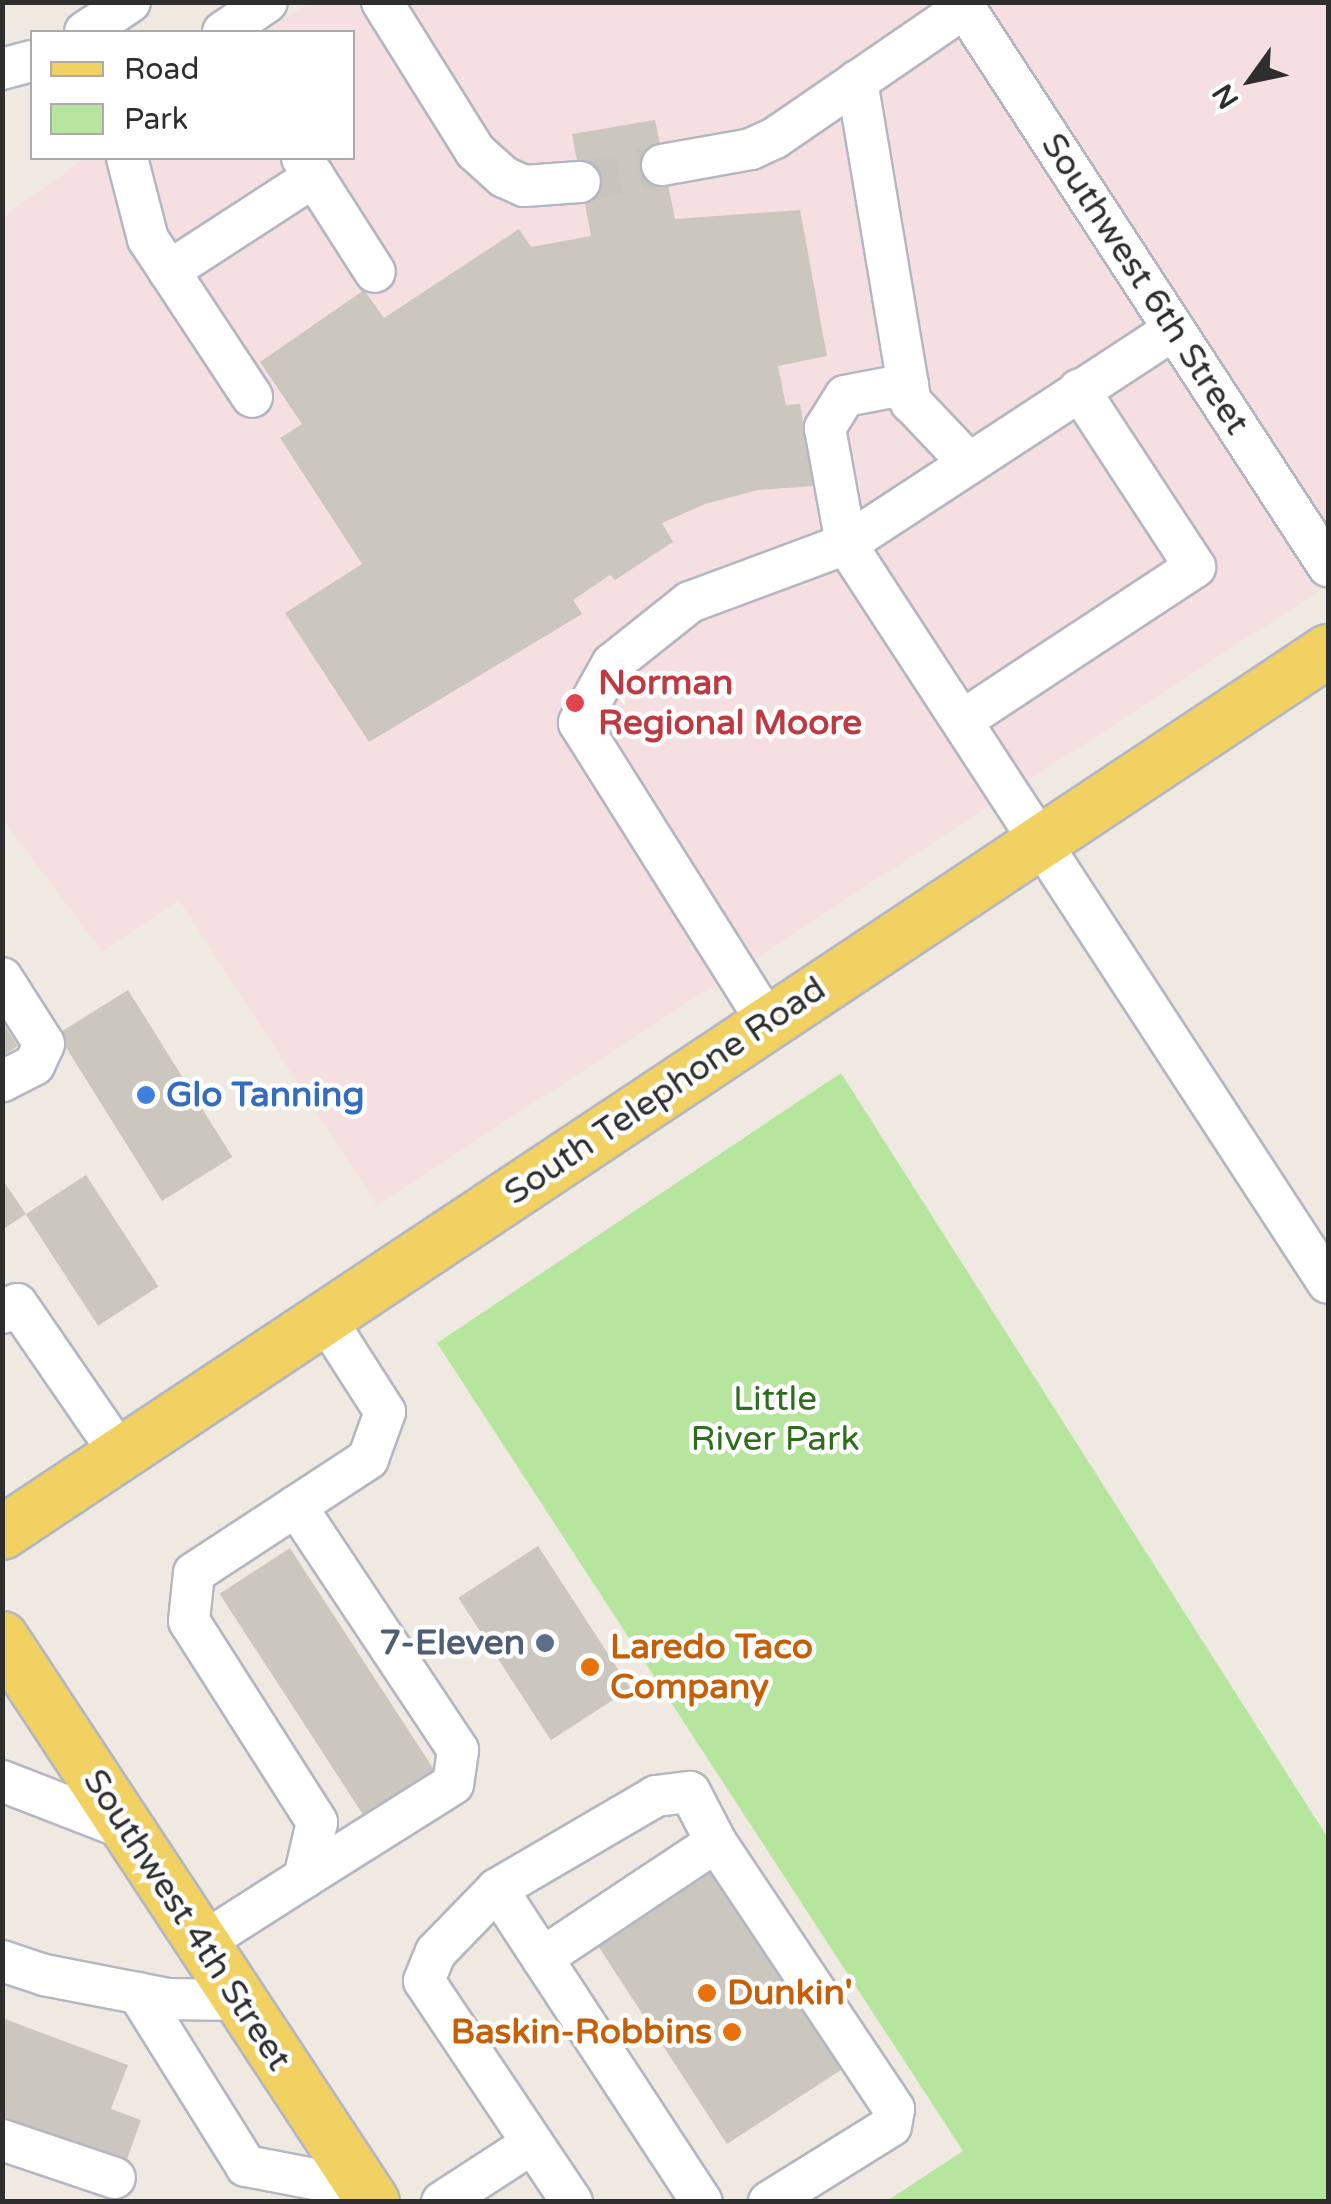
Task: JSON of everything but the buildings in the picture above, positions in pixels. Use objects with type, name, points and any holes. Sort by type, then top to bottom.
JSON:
[{"type":"main road","name":"South Telephone Road","points":[[2,1532],[1328,651]]},
{"type":"main road","name":"Southwest 4th Street","points":[[2,1638],[369,2196]]},
{"type":"street","points":[[87,30],[130,2]]},
{"type":"street","points":[[225,30],[267,2]]},
{"type":"street","points":[[382,2],[475,151],[504,177],[524,186],[580,182]]},
{"type":"street","points":[[662,166],[751,148],[857,81],[963,5]]},
{"type":"street","name":"Southwest 6th Street","points":[[963,5],[1328,566]]},
{"type":"street","points":[[2,70],[30,62]]},
{"type":"street","points":[[857,81],[910,402],[968,461]]},
{"type":"street","points":[[128,160],[148,239],[252,396]]},
{"type":"street","points":[[168,272],[308,167],[375,272]]},
{"type":"street","points":[[768,1023],[579,723],[612,664],[690,602],[846,544],[1174,329]]},
{"type":"street","points":[[908,384],[845,396],[826,428],[846,544],[1328,1283]]},
{"type":"street","points":[[963,720],[1195,567],[1079,390]]},
{"type":"street","points":[[2,978],[44,1044],[34,1065],[2,1081]]},
{"type":"street","points":[[2,1313],[17,1304],[120,1454]]},
{"type":"street","points":[[304,1878],[317,1822],[189,1621],[194,1574],[368,1459],[385,1412],[325,1318]]},
{"type":"street","points":[[202,1943],[453,1784],[458,1750],[296,1506]]},
{"type":"street","points":[[2,1780],[126,1828]]},
{"type":"street","points":[[572,2202],[424,1981],[436,1952],[497,1889],[656,1796],[690,1792],[716,1842],[894,2109],[891,2126],[769,2202]]},
{"type":"street","points":[[542,1958],[716,1842]]},
{"type":"street","points":[[497,1889],[702,2202]]},
{"type":"street","points":[[2,1961],[44,1975],[169,1999],[240,2000]]},
{"type":"street","points":[[138,1993],[246,2166],[369,2196]]},
{"type":"street","points":[[2,2140],[116,2178]]},
{"type":"street","points":[[442,2202],[534,2143]]},
{"type":"shaded area","name":"Norman Regional Moore","points":[[310,3],[1328,3],[1328,585],[377,1205],[179,900],[102,951],[3,820],[3,217],[83,160],[355,160],[355,30],[269,30]]},
{"type":"green space","name":"Little River Park","points":[[841,1073],[1328,1838],[1328,2201],[887,2201],[963,2151],[437,1343]]},
{"type":"tunnel","points":[[580,182],[662,165]]},
{"type":"place","name":"Norman Regional Moore","points":[[575,703]]},
{"type":"place","name":"Glo Tanning","points":[[146,1095]]},
{"type":"place","name":"7-Eleven","points":[[545,1643]]},
{"type":"place","name":"Laredo Taco Company","points":[[590,1667]]},
{"type":"place","name":"Dunkin'","points":[[707,1993]]},
{"type":"place","name":"Baskin-Robbins","points":[[732,2032]]}]
